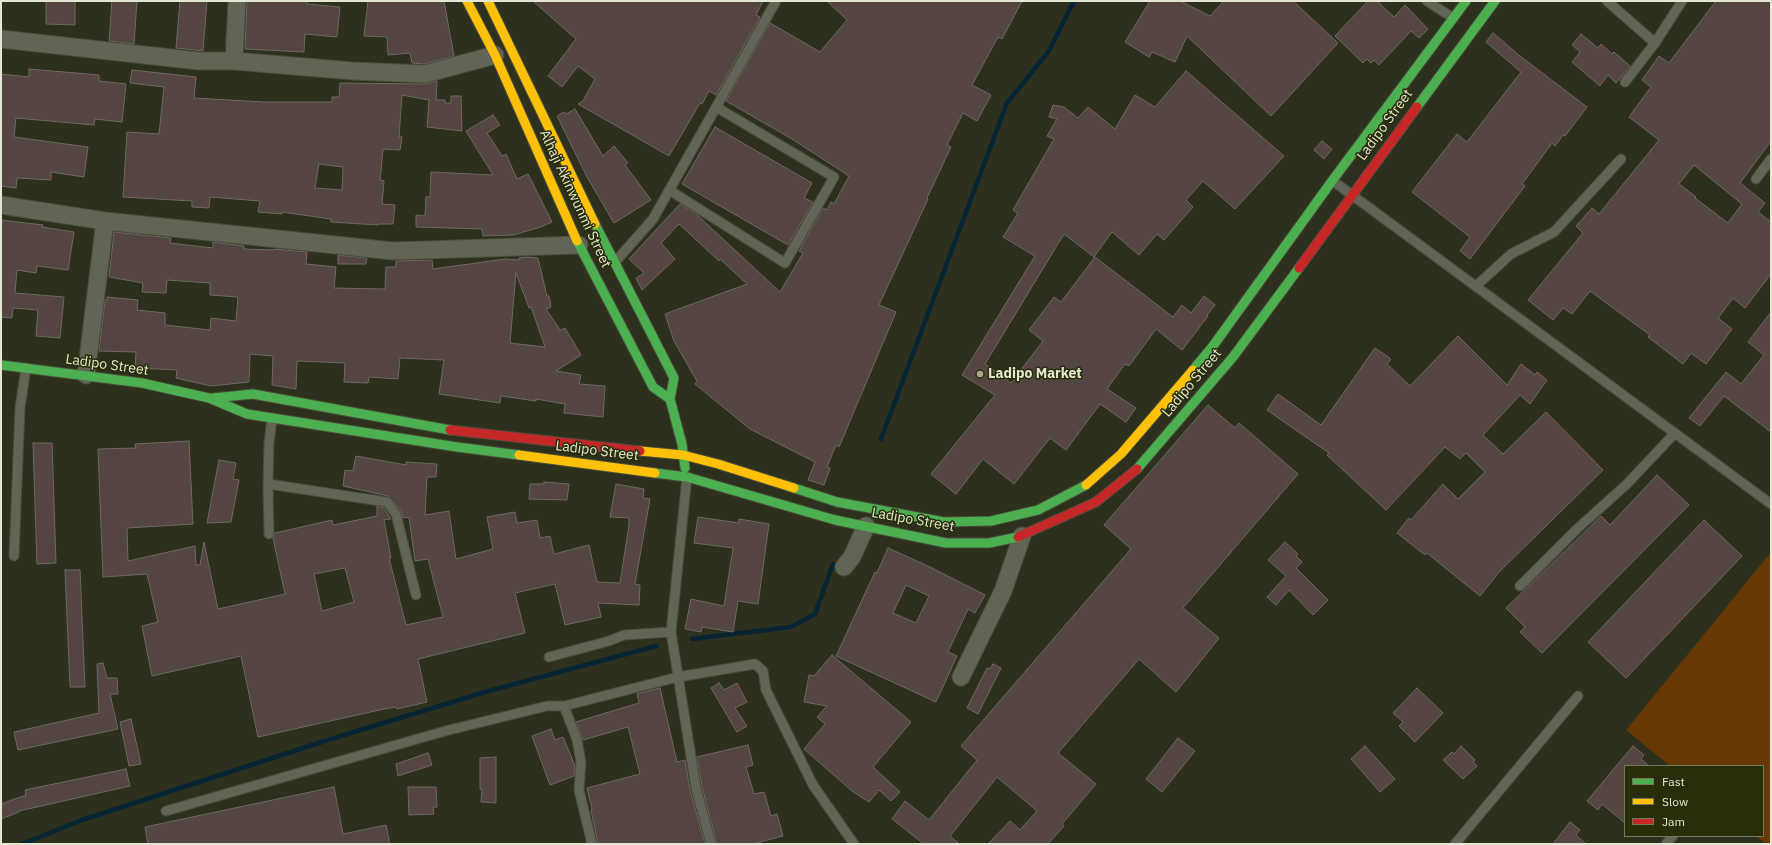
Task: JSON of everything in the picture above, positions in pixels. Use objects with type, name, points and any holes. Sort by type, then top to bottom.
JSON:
[{"type":"main road","name":"Alhaji Akinwunmi Street","points":[[467,1],[495,55],[579,245],[653,387],[670,399]]},
{"type":"main road","name":"Alhaji Akinwunmi Street","points":[[488,1],[614,263],[674,378],[670,399],[677,421],[687,477]]},
{"type":"main road","name":"Ladipo Street","points":[[209,398],[253,394],[458,432],[683,455],[718,464],[837,502],[944,522],[991,521],[1038,510],[1084,486],[1121,454],[1213,346],[1332,180],[1466,1]]},
{"type":"main road","name":"Ladipo Street","points":[[1,365],[142,383],[209,398],[247,414],[457,447],[687,477],[836,520],[946,543],[989,543],[1022,536],[1096,502],[1139,468],[1233,357],[1495,1]]},
{"type":"street","points":[[234,61],[237,1]]},
{"type":"street","points":[[1,39],[199,61],[234,61],[353,72],[424,74],[495,55]]},
{"type":"street","points":[[1,205],[105,221],[393,251],[579,245]]},
{"type":"street","points":[[86,376],[105,221]]},
{"type":"street","points":[[844,567],[852,557],[866,526]]},
{"type":"street","points":[[961,677],[1002,591],[1022,536]]},
{"type":"lane","points":[[614,263],[653,219],[776,1]]},
{"type":"lane","points":[[1427,1],[1453,18]]},
{"type":"lane","points":[[1607,1],[1655,43]]},
{"type":"lane","points":[[1625,82],[1655,43],[1682,1]]},
{"type":"lane","points":[[669,190],[785,263],[834,177],[716,107]]},
{"type":"lane","points":[[1476,286],[1511,254],[1554,232],[1620,158]]},
{"type":"lane","points":[[1756,179],[1771,159]]},
{"type":"lane","points":[[1332,180],[1771,504]]},
{"type":"lane","points":[[14,556],[20,408],[26,368]]},
{"type":"lane","points":[[269,534],[268,484],[272,418]]},
{"type":"lane","points":[[1520,586],[1577,529],[1627,484],[1675,433]]},
{"type":"lane","points":[[687,477],[671,632],[696,788],[711,844]]},
{"type":"lane","points":[[268,484],[387,502],[396,514],[416,594]]},
{"type":"lane","points":[[548,656],[609,641],[624,635],[671,632]]},
{"type":"lane","points":[[166,811],[445,731],[547,706],[564,706],[678,677],[755,664],[763,671],[766,690],[813,785],[854,844]]},
{"type":"lane","points":[[1455,844],[1578,696]]},
{"type":"lane","points":[[564,706],[577,740],[581,762],[579,790],[592,844]]},
{"type":"shaded area","points":[[1771,552],[1771,844],[1766,844],[1757,837],[1764,837],[1764,765],[1669,765],[1626,730]]},
{"type":"building","points":[[46,1],[75,1],[75,25],[46,24]]},
{"type":"building","points":[[112,1],[137,1],[134,44],[109,41]]},
{"type":"building","points":[[180,1],[207,1],[203,51],[176,48]]},
{"type":"building","points":[[247,1],[307,1],[307,4],[340,7],[337,37],[305,34],[304,52],[245,49]]},
{"type":"building","points":[[368,1],[444,1],[454,56],[424,64],[412,63],[410,53],[388,55],[387,37],[364,36]]},
{"type":"building","points":[[533,1],[763,1],[756,15],[760,17],[716,95],[709,91],[702,104],[700,103],[669,156],[578,104],[583,101],[595,79],[578,66],[562,87],[548,76],[576,39]]},
{"type":"building","points":[[827,1],[1022,1],[1002,39],[998,37],[972,85],[991,95],[977,121],[963,113],[947,145],[951,147],[879,305],[896,312],[839,447],[836,445],[827,467],[830,468],[824,485],[808,480],[815,462],[750,429],[695,384],[697,381],[674,341],[665,314],[747,284],[720,259],[719,261],[679,224],[661,243],[675,259],[642,290],[636,278],[644,273],[629,259],[680,204],[695,213],[780,292],[803,253],[799,251],[823,208],[827,210],[831,202],[834,204],[849,176],[792,139],[726,101],[770,23],[820,52],[847,20]]},
{"type":"building","points":[[1150,1],[1180,1],[1210,16],[1224,1],[1293,1],[1338,43],[1271,116],[1187,36],[1175,62],[1152,52],[1149,57],[1125,42]]},
{"type":"building","points":[[1368,1],[1377,1],[1394,17],[1405,5],[1428,29],[1419,38],[1411,31],[1379,65],[1374,60],[1371,63],[1367,59],[1363,63],[1335,36]]},
{"type":"building","points":[[1716,1],[1771,1],[1771,141],[1740,183],[1765,203],[1758,212],[1771,222],[1771,274],[1745,308],[1733,298],[1718,318],[1732,329],[1706,364],[1691,353],[1683,364],[1648,337],[1650,335],[1590,291],[1572,314],[1563,308],[1553,320],[1528,300],[1583,233],[1576,226],[1592,208],[1599,214],[1659,140],[1629,117],[1651,87],[1642,80],[1659,56],[1669,63]],"holes":[[[1694,165],[1742,204],[1728,223],[1679,184]]]},
{"type":"building","points":[[1493,33],[1520,56],[1587,107],[1565,136],[1563,135],[1555,146],[1552,143],[1522,184],[1525,186],[1470,259],[1460,251],[1470,237],[1412,192],[1457,134],[1467,142],[1521,72],[1486,42]]},
{"type":"building","points":[[1581,34],[1598,48],[1601,44],[1612,54],[1614,52],[1630,66],[1616,83],[1608,75],[1600,86],[1572,62],[1580,52],[1572,45]]},
{"type":"building","points":[[29,69],[99,75],[99,81],[126,84],[122,122],[95,119],[94,125],[16,118],[14,137],[88,147],[84,177],[51,172],[51,180],[17,178],[16,188],[1,186],[1,74],[29,77]]},
{"type":"building","points":[[132,70],[196,77],[194,98],[264,102],[332,102],[332,97],[339,97],[340,83],[425,84],[437,81],[436,100],[445,100],[445,103],[451,103],[451,96],[461,96],[462,131],[427,127],[429,100],[402,95],[399,137],[402,137],[400,150],[383,149],[380,180],[384,181],[382,204],[395,205],[393,224],[378,225],[331,222],[331,219],[282,212],[282,214],[258,212],[260,201],[210,197],[209,208],[192,207],[192,201],[123,197],[127,132],[159,134],[164,87],[130,83]],"holes":[[[319,164],[343,167],[342,190],[315,188]]]},
{"type":"building","points":[[1186,71],[1284,156],[1235,209],[1203,181],[1186,200],[1193,207],[1164,240],[1157,234],[1139,255],[1112,232],[1094,257],[1064,234],[985,364],[1011,383],[1043,341],[1029,330],[1054,297],[1061,302],[1095,257],[1173,317],[1182,305],[1191,313],[1204,296],[1215,305],[1182,350],[1156,329],[1129,366],[1125,364],[1107,389],[1136,408],[1126,422],[1100,404],[1066,450],[1050,438],[1014,484],[983,459],[956,494],[931,474],[995,395],[962,375],[1035,256],[1003,237],[1018,213],[1013,210],[1054,139],[1047,136],[1057,119],[1049,117],[1053,105],[1064,107],[1078,118],[1088,107],[1115,129],[1135,95],[1155,107]]},
{"type":"building","points":[[575,109],[603,156],[614,146],[628,163],[625,165],[651,200],[614,223],[587,177],[557,116],[564,112],[566,114]]},
{"type":"building","points":[[493,115],[500,125],[487,133],[502,156],[506,154],[517,179],[528,174],[552,222],[541,227],[513,235],[483,236],[482,229],[416,227],[416,215],[425,216],[426,197],[430,197],[431,172],[493,175],[466,131]]},
{"type":"building","points":[[715,127],[812,183],[804,198],[813,202],[788,245],[682,184]]},
{"type":"building","points":[[1322,141],[1332,149],[1324,159],[1314,150]]},
{"type":"building","points":[[1,220],[43,225],[42,227],[74,232],[68,270],[37,266],[36,273],[17,270],[15,293],[64,297],[60,338],[36,336],[38,310],[13,308],[12,318],[1,317]]},
{"type":"building","points":[[114,232],[171,238],[170,243],[213,248],[213,242],[244,246],[244,249],[274,249],[307,252],[306,264],[336,267],[334,288],[385,289],[386,267],[396,267],[396,261],[432,260],[433,269],[505,259],[519,260],[519,258],[527,257],[538,258],[551,307],[546,309],[560,330],[565,328],[581,355],[556,371],[581,375],[579,384],[605,386],[603,417],[564,413],[565,404],[536,399],[536,401],[501,396],[500,403],[439,394],[444,360],[400,358],[398,379],[369,377],[368,383],[344,382],[345,363],[297,361],[296,389],[272,385],[273,356],[250,354],[249,382],[211,386],[176,378],[177,370],[135,368],[136,352],[99,351],[105,300],[107,300],[107,297],[138,300],[137,310],[165,313],[165,325],[210,330],[211,318],[236,321],[238,297],[210,295],[210,283],[167,280],[166,293],[142,292],[143,283],[109,277]],"holes":[[[516,273],[529,308],[531,307],[545,347],[510,343]]]},
{"type":"building","points":[[338,255],[367,258],[366,264],[338,264]]},
{"type":"building","points":[[1771,312],[1771,432],[1724,396],[1700,426],[1689,418],[1726,372],[1741,384],[1764,355],[1748,342]]},
{"type":"building","points":[[1458,336],[1507,385],[1521,364],[1535,375],[1537,372],[1547,380],[1530,404],[1520,395],[1483,435],[1503,454],[1546,412],[1603,470],[1499,572],[1480,596],[1427,553],[1425,555],[1397,533],[1409,518],[1411,520],[1443,484],[1458,499],[1485,472],[1466,453],[1460,459],[1445,447],[1386,510],[1327,455],[1329,453],[1267,410],[1278,394],[1321,425],[1375,348],[1391,359],[1387,364],[1410,386]]},
{"type":"building","points":[[1208,405],[1235,428],[1239,423],[1298,474],[1183,608],[1219,638],[1176,692],[1139,659],[1058,753],[1096,784],[1062,824],[1064,826],[1048,844],[988,844],[1010,821],[1020,830],[1037,811],[997,777],[950,836],[959,844],[924,844],[892,819],[905,801],[929,820],[977,760],[961,746],[1131,549],[1104,525]]},
{"type":"building","points":[[189,441],[193,524],[127,528],[128,561],[195,546],[196,565],[200,565],[204,542],[218,609],[285,594],[273,538],[275,533],[332,520],[333,525],[377,516],[377,506],[384,508],[391,519],[384,520],[391,558],[389,558],[406,625],[443,617],[428,559],[415,561],[409,517],[403,518],[401,510],[388,496],[343,486],[345,470],[353,471],[356,456],[406,465],[406,462],[437,464],[436,477],[427,477],[425,515],[449,511],[456,559],[493,549],[487,517],[515,512],[517,523],[537,520],[540,538],[550,536],[554,554],[589,545],[597,582],[620,583],[629,518],[610,517],[616,484],[644,489],[643,498],[650,499],[635,584],[640,585],[639,605],[598,603],[601,617],[565,625],[555,584],[515,593],[525,633],[418,659],[427,702],[397,709],[396,707],[384,709],[258,737],[241,656],[152,676],[142,626],[158,622],[147,574],[103,577],[98,449],[136,448],[135,444]],"holes":[[[345,568],[354,602],[322,611],[314,574]]]},
{"type":"building","points":[[33,443],[52,443],[56,563],[37,564]]},
{"type":"building","points":[[219,460],[236,463],[233,479],[239,480],[231,522],[207,523]]},
{"type":"building","points":[[1657,475],[1689,505],[1542,653],[1520,632],[1525,627],[1506,608],[1601,516],[1610,525]]},
{"type":"building","points":[[544,482],[569,484],[567,500],[529,499],[530,484],[544,484]]},
{"type":"building","points":[[698,517],[739,523],[739,519],[769,524],[758,604],[738,601],[733,632],[702,627],[701,632],[685,629],[691,599],[724,606],[733,548],[694,543]]},
{"type":"building","points":[[1704,520],[1742,556],[1626,678],[1588,642]]},
{"type":"building","points":[[1285,542],[1298,554],[1296,556],[1302,562],[1296,568],[1328,600],[1313,615],[1289,590],[1276,605],[1267,597],[1286,576],[1268,560]]},
{"type":"building","points":[[888,548],[985,595],[975,613],[968,609],[948,652],[957,656],[936,702],[836,656],[875,572],[877,573]],"holes":[[[906,585],[929,596],[916,623],[893,613]]]},
{"type":"building","points":[[65,570],[80,570],[85,687],[70,687]]},
{"type":"building","points":[[832,655],[911,722],[873,767],[900,792],[891,801],[879,790],[869,802],[852,791],[804,749],[825,724],[817,717],[827,706],[804,702],[809,675],[814,676]]},
{"type":"building","points":[[103,663],[107,678],[117,678],[118,694],[110,694],[118,729],[18,750],[14,732],[99,713],[97,664]]},
{"type":"building","points":[[993,664],[1001,668],[978,714],[967,708],[987,668],[990,669]]},
{"type":"building","points":[[719,683],[724,690],[737,683],[747,702],[735,708],[747,726],[737,732],[711,688]]},
{"type":"building","points":[[660,688],[677,762],[685,760],[690,790],[705,844],[598,844],[587,788],[640,774],[628,727],[583,740],[576,722],[639,703],[637,694]]},
{"type":"building","points":[[1417,688],[1443,713],[1415,742],[1399,726],[1403,722],[1393,713]]},
{"type":"building","points":[[131,719],[141,764],[129,766],[120,722]]},
{"type":"building","points":[[551,729],[555,740],[563,737],[575,766],[574,776],[550,785],[532,736]]},
{"type":"building","points":[[1178,738],[1195,751],[1162,792],[1146,779]]},
{"type":"building","points":[[748,745],[753,765],[746,767],[754,794],[764,792],[771,816],[777,814],[783,836],[752,844],[717,844],[702,787],[697,757]]},
{"type":"building","points":[[1365,746],[1395,779],[1380,792],[1351,759]]},
{"type":"building","points":[[1461,746],[1475,760],[1473,762],[1477,766],[1463,779],[1443,760],[1452,752],[1454,754]]},
{"type":"building","points":[[1633,746],[1644,755],[1641,759],[1648,765],[1624,765],[1624,822],[1602,804],[1598,810],[1587,801]]},
{"type":"building","points":[[428,753],[432,765],[398,776],[396,764]]},
{"type":"building","points":[[496,757],[496,803],[481,802],[482,789],[480,789],[480,758]]},
{"type":"building","points":[[126,769],[130,786],[19,811],[1,819],[1,804],[26,795],[25,790]]},
{"type":"building","points":[[334,787],[343,834],[386,825],[390,844],[148,844],[145,827]]},
{"type":"building","points":[[408,787],[436,787],[437,807],[433,807],[434,814],[409,815]]},
{"type":"building","points":[[1570,822],[1580,830],[1576,835],[1586,844],[1553,844]]},
{"type":"waterway","points":[[881,439],[1007,103],[1049,51],[1074,1]]},
{"type":"waterway","points":[[692,639],[791,627],[815,614],[833,564]]},
{"type":"waterway","points":[[22,844],[82,820],[328,740],[485,692],[656,646]]},
{"type":"traffic: fast","points":[[1193,370],[1213,346],[1332,181],[1466,1]]},
{"type":"traffic: fast","points":[[1417,107],[1495,1]]},
{"type":"traffic: fast","points":[[595,224],[674,378],[670,399],[682,444],[685,468]]},
{"type":"traffic: fast","points":[[577,241],[653,387],[670,399]]},
{"type":"traffic: fast","points":[[1137,469],[1233,357],[1299,268]]},
{"type":"traffic: fast","points":[[1,365],[142,383],[209,398],[247,414],[457,447],[519,455]]},
{"type":"traffic: fast","points":[[213,398],[253,394],[450,430]]},
{"type":"traffic: fast","points":[[655,473],[687,477],[835,520],[946,543],[989,543],[1018,537]]},
{"type":"traffic: fast","points":[[794,488],[837,502],[944,522],[991,521],[1038,510],[1086,485]]},
{"type":"traffic: slow","points":[[467,1],[495,55],[577,241]]},
{"type":"traffic: slow","points":[[488,1],[595,224]]},
{"type":"traffic: slow","points":[[1086,485],[1121,454],[1193,370]]},
{"type":"traffic: slow","points":[[640,451],[683,455],[718,464],[794,488]]},
{"type":"traffic: slow","points":[[519,455],[655,473]]},
{"type":"traffic: jam","points":[[1299,268],[1417,107]]},
{"type":"traffic: jam","points":[[450,430],[640,451]]},
{"type":"traffic: jam","points":[[1018,537],[1096,502],[1137,469]]},
{"type":"place","name":"Ladipo Market","points":[[980,374]]}]
